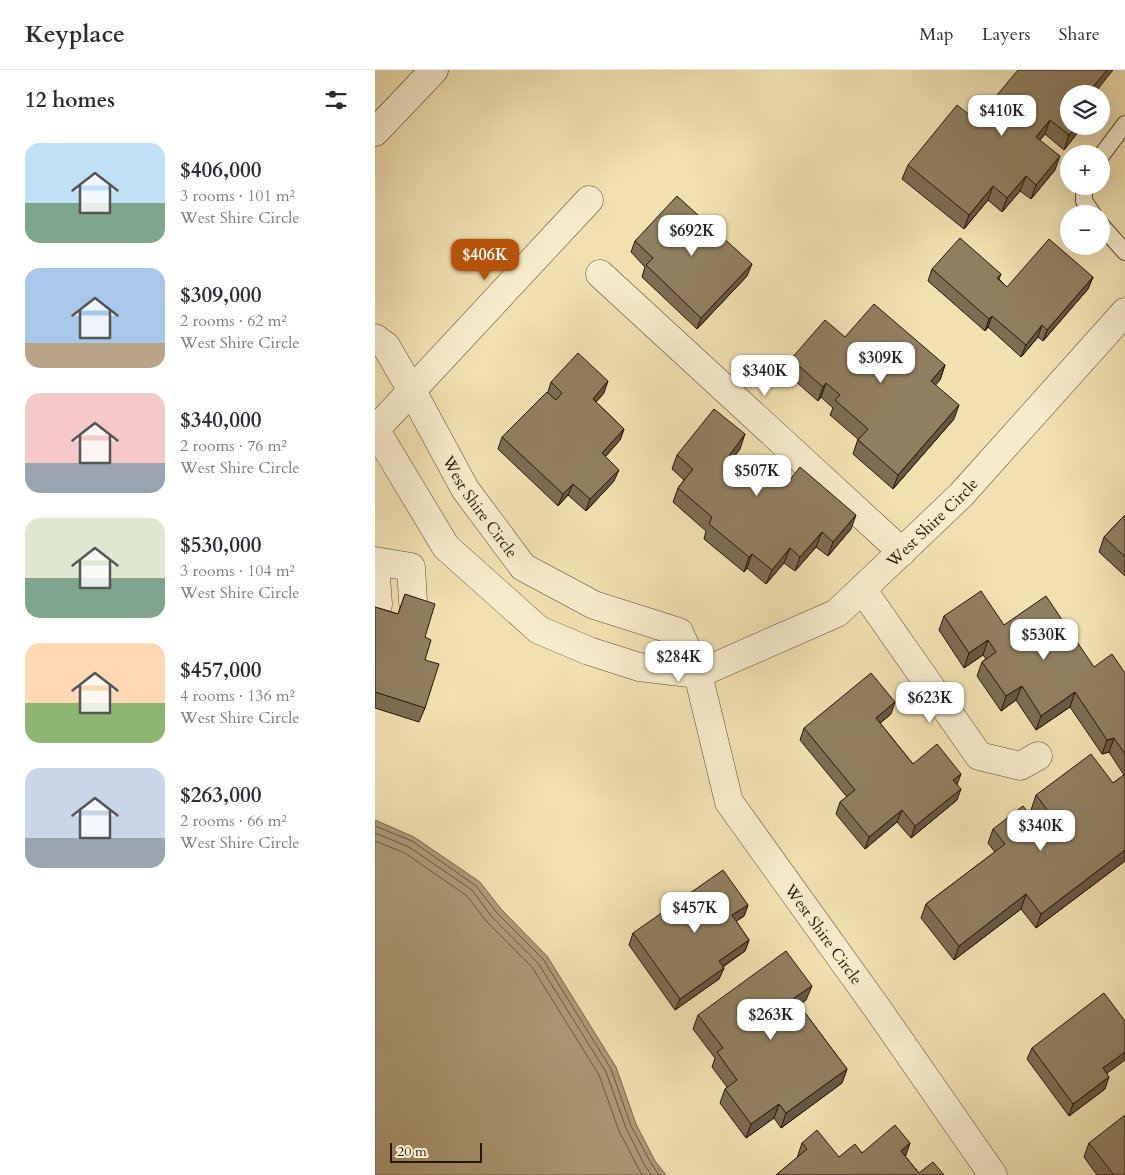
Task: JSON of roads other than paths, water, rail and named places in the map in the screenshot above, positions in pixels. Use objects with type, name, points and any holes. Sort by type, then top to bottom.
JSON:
[{"type":"street","points":[[375,132],[434,70]]},
{"type":"street","points":[[589,200],[375,429],[383,463],[445,547],[539,630],[589,651],[639,667],[698,674]]},
{"type":"street","points":[[600,274],[902,552]]},
{"type":"street","name":"West Shire Circle","points":[[698,674],[837,613],[961,496],[1125,312]]},
{"type":"street","name":"West Shire Circle","points":[[375,338],[386,346],[465,489],[523,567],[594,605],[679,632],[698,674],[729,802],[877,1008],[993,1175]]},
{"type":"street","points":[[378,604],[375,562],[411,567],[413,602]]},
{"type":"street","points":[[862,589],[979,756],[1021,766],[1038,756]]},
{"type":"lane","points":[[1109,145],[1125,124]]},
{"type":"lane","points":[[1110,234],[1125,252]]},
{"type":"water","points":[[375,820],[414,837],[480,882],[501,909],[547,956],[616,1067],[636,1124],[655,1161],[666,1175],[375,1175]]}]
